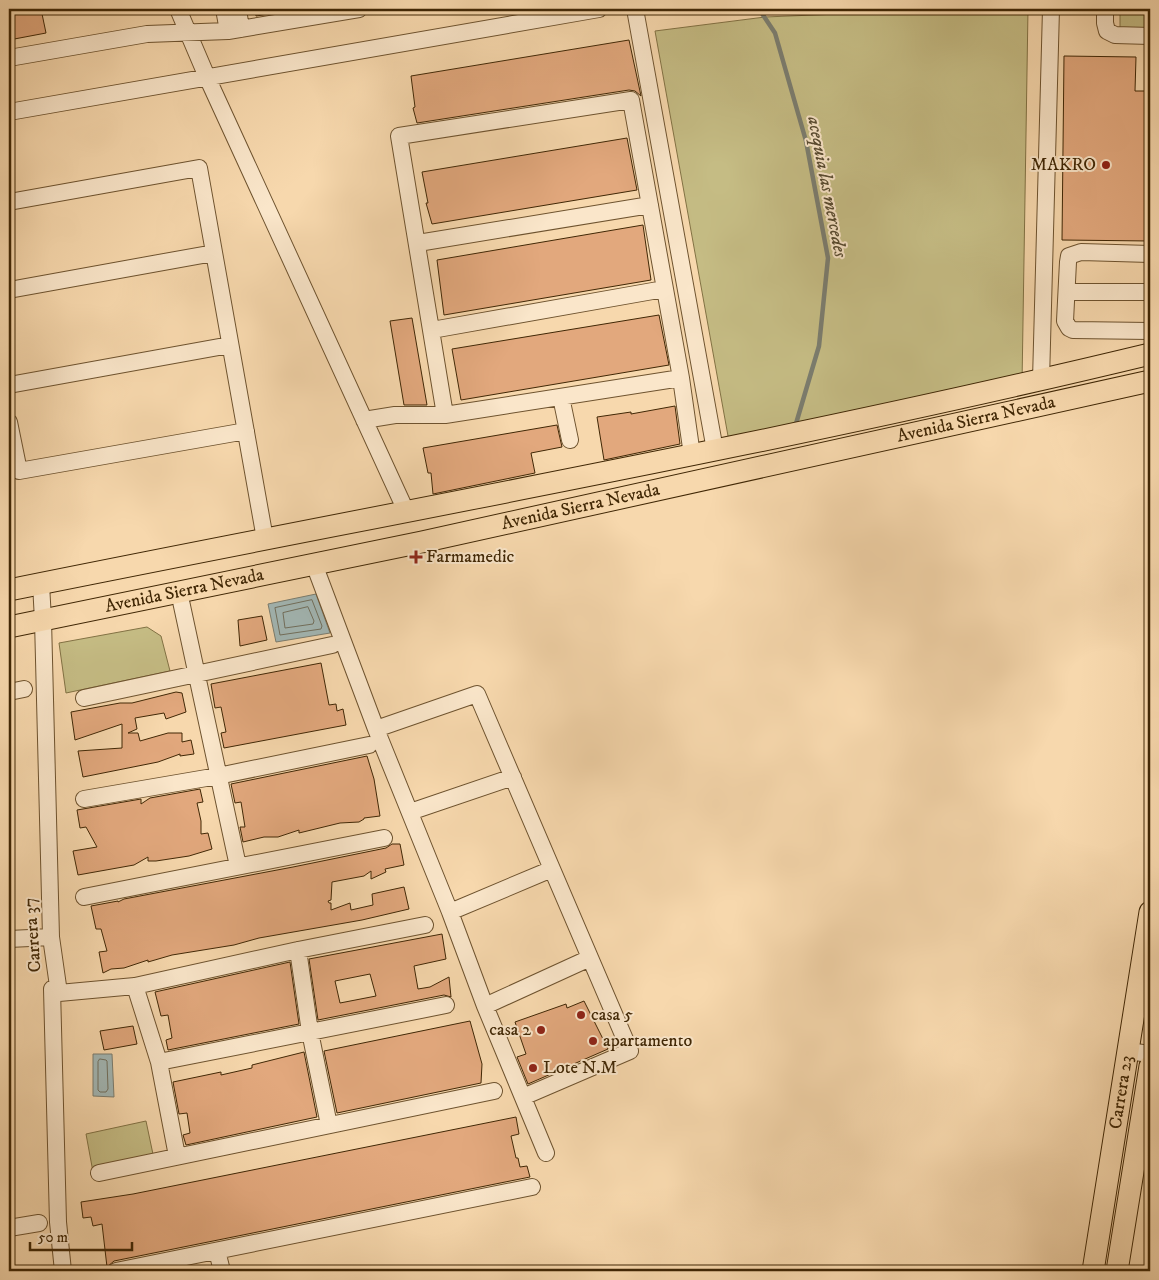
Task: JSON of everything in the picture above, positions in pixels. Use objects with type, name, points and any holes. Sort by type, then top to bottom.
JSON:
[{"type":"main road","name":"Avenida Sierra Nevada","points":[[9,590],[692,455],[1041,380],[1150,354]]},
{"type":"main road","name":"Avenida Sierra Nevada","points":[[9,627],[314,564],[1150,381]]},
{"type":"main road","name":"Carrera 23","points":[[1093,1271],[1150,912]]},
{"type":"main road","name":"Carrera 23","points":[[1117,1271],[1150,1066]]},
{"type":"street","points":[[178,9],[207,77],[406,512]]},
{"type":"street","points":[[224,9],[234,30]]},
{"type":"street","points":[[234,30],[238,9]]},
{"type":"street","points":[[9,58],[147,34],[234,30],[360,9]]},
{"type":"street","points":[[9,112],[599,9]]},
{"type":"street","points":[[634,9],[715,450]]},
{"type":"street","points":[[1041,380],[1051,9]]},
{"type":"street","points":[[1105,9],[1107,31],[1115,35],[1150,36]]},
{"type":"street","points":[[445,415],[399,136],[631,100],[681,378],[692,455]]},
{"type":"street","points":[[9,202],[198,168],[265,540]]},
{"type":"street","points":[[418,243],[650,205]]},
{"type":"street","points":[[1150,254],[1080,252],[1069,256],[1065,321],[1069,328],[1073,330],[1150,331]]},
{"type":"street","points":[[9,290],[214,253]]},
{"type":"street","points":[[1044,264],[1068,262]]},
{"type":"street","points":[[432,330],[664,289]]},
{"type":"street","points":[[1067,292],[1150,292]]},
{"type":"street","points":[[9,385],[230,345]]},
{"type":"street","points":[[364,420],[395,415],[445,415],[681,378]]},
{"type":"street","points":[[562,397],[570,440]]},
{"type":"street","points":[[9,422],[19,471],[246,431]]},
{"type":"street","points":[[314,564],[376,729],[450,912],[485,1006],[546,1153]]},
{"type":"street","name":"Carrera 37","points":[[41,584],[51,938],[59,993]]},
{"type":"street","points":[[179,592],[238,866]]},
{"type":"street","points":[[84,698],[332,646]]},
{"type":"street","points":[[376,729],[477,694],[630,1051],[523,1097]]},
{"type":"street","points":[[84,799],[218,776],[369,745]]},
{"type":"street","points":[[410,812],[513,777]]},
{"type":"street","points":[[84,897],[384,838]]},
{"type":"street","points":[[450,912],[552,870]]},
{"type":"street","points":[[59,993],[135,986],[298,950],[424,925]]},
{"type":"street","points":[[9,939],[51,938]]},
{"type":"street","points":[[298,950],[310,1032],[329,1125]]},
{"type":"street","points":[[485,1006],[590,958]]},
{"type":"street","points":[[135,986],[159,1062],[177,1156]]},
{"type":"street","name":"Carrera 37","points":[[59,993],[52,989],[58,1222],[63,1271]]},
{"type":"street","points":[[159,1062],[446,1005]]},
{"type":"street","points":[[1128,1051],[1150,1054]]},
{"type":"street","points":[[99,1172],[494,1092]]},
{"type":"street","points":[[1135,1160],[1150,1145]]},
{"type":"street","points":[[116,1271],[532,1187]]},
{"type":"street","points":[[9,1228],[39,1223]]},
{"type":"street","points":[[217,1251],[222,1271]]},
{"type":"shaded area","points":[[960,9],[1028,9],[1022,384],[730,447],[655,31],[765,17]]},
{"type":"shaded area","points":[[1120,9],[1150,9],[1150,31],[1120,30]]},
{"type":"shaded area","points":[[147,627],[161,636],[170,671],[66,693],[59,643]]},
{"type":"shaded area","points":[[146,1121],[154,1159],[93,1172],[86,1134]]},
{"type":"water","points":[[316,594],[330,633],[276,642],[268,604]]},
{"type":"water","points":[[93,1054],[112,1054],[114,1097],[93,1096]]},
{"type":"building","points":[[9,9],[41,9],[46,33],[9,40]]},
{"type":"building","points":[[255,9],[295,9],[296,10],[256,16]]},
{"type":"building","points":[[629,40],[641,96],[635,91],[629,90],[417,123],[413,108],[415,107],[411,76]]},
{"type":"building","name":"MAKRO","points":[[1064,56],[1136,57],[1135,91],[1150,91],[1150,241],[1062,240]]},
{"type":"building","points":[[627,138],[637,190],[432,224],[426,203],[428,203],[422,172]]},
{"type":"building","points":[[643,225],[651,280],[444,315],[437,260]]},
{"type":"building","points":[[659,315],[669,365],[461,400],[452,349]]},
{"type":"building","points":[[412,318],[427,405],[404,405],[390,321]]},
{"type":"building","points":[[675,406],[680,444],[604,460],[597,417],[631,412],[631,414]]},
{"type":"building","points":[[557,425],[562,447],[531,453],[535,473],[433,494],[431,473],[428,473],[423,448]]},
{"type":"building","points":[[262,616],[267,640],[240,646],[238,620]]},
{"type":"building","points":[[321,663],[329,705],[336,704],[337,711],[343,709],[346,725],[224,748],[221,733],[226,732],[221,707],[215,708],[211,684]]},
{"type":"building","points":[[176,692],[182,693],[186,712],[166,719],[164,713],[135,718],[137,729],[128,733],[138,733],[140,741],[168,733],[182,733],[182,742],[191,740],[194,754],[180,756],[180,754],[158,762],[83,777],[78,751],[122,748],[122,724],[75,740],[71,712],[120,703],[132,703]]},
{"type":"building","points":[[367,756],[374,779],[380,816],[364,818],[359,822],[340,823],[299,833],[299,830],[278,837],[264,837],[243,842],[240,827],[245,827],[241,802],[235,803],[231,784]]},
{"type":"building","points":[[200,789],[203,802],[197,803],[201,821],[201,834],[208,833],[212,849],[189,856],[156,861],[148,861],[148,857],[134,865],[78,875],[73,851],[97,847],[86,827],[80,828],[77,810],[141,799],[141,804],[150,798]]},
{"type":"building","points":[[392,844],[400,844],[404,865],[385,869],[386,872],[371,879],[371,871],[364,876],[332,882],[331,900],[328,901],[331,903],[331,910],[350,903],[351,910],[373,905],[372,894],[404,887],[409,909],[362,920],[259,938],[234,945],[172,955],[148,962],[148,960],[124,968],[111,969],[103,973],[99,952],[107,951],[101,929],[96,929],[91,906],[386,848]]},
{"type":"building","points":[[442,934],[446,959],[414,966],[418,989],[430,987],[449,977],[451,997],[444,995],[318,1020],[309,959]],"holes":[[[370,974],[376,996],[340,1003],[335,981]]]},
{"type":"building","points":[[290,962],[299,1024],[168,1050],[166,1040],[172,1038],[168,1015],[161,1016],[155,992]]},
{"type":"building","points":[[584,1001],[608,1049],[528,1084],[517,1057],[526,1054],[515,1022],[566,1004],[567,1008]]},
{"type":"building","points":[[470,1021],[482,1064],[481,1083],[337,1113],[324,1051]]},
{"type":"building","points":[[133,1026],[137,1044],[104,1050],[100,1031]]},
{"type":"building","points":[[304,1052],[317,1117],[186,1145],[183,1135],[190,1133],[187,1113],[179,1114],[173,1082],[252,1068],[252,1065]]},
{"type":"building","points":[[516,1117],[519,1134],[511,1136],[516,1158],[518,1158],[520,1167],[527,1166],[530,1177],[114,1261],[107,1267],[102,1224],[93,1226],[91,1217],[83,1218],[81,1202],[133,1194]]},
{"type":"waterway","name":"acequia las mercedes","points":[[759,9],[775,33],[806,141],[828,258],[819,346],[795,427]]},
{"type":"place","name":"MAKRO","points":[[1106,165]]},
{"type":"place","name":"Farmamedic","points":[[416,557]]},
{"type":"place","name":"casa 5","points":[[581,1015]]},
{"type":"place","name":"casa 2","points":[[541,1030]]},
{"type":"place","name":"apartamento","points":[[593,1041]]},
{"type":"place","name":"Lote N.M","points":[[533,1068]]}]
